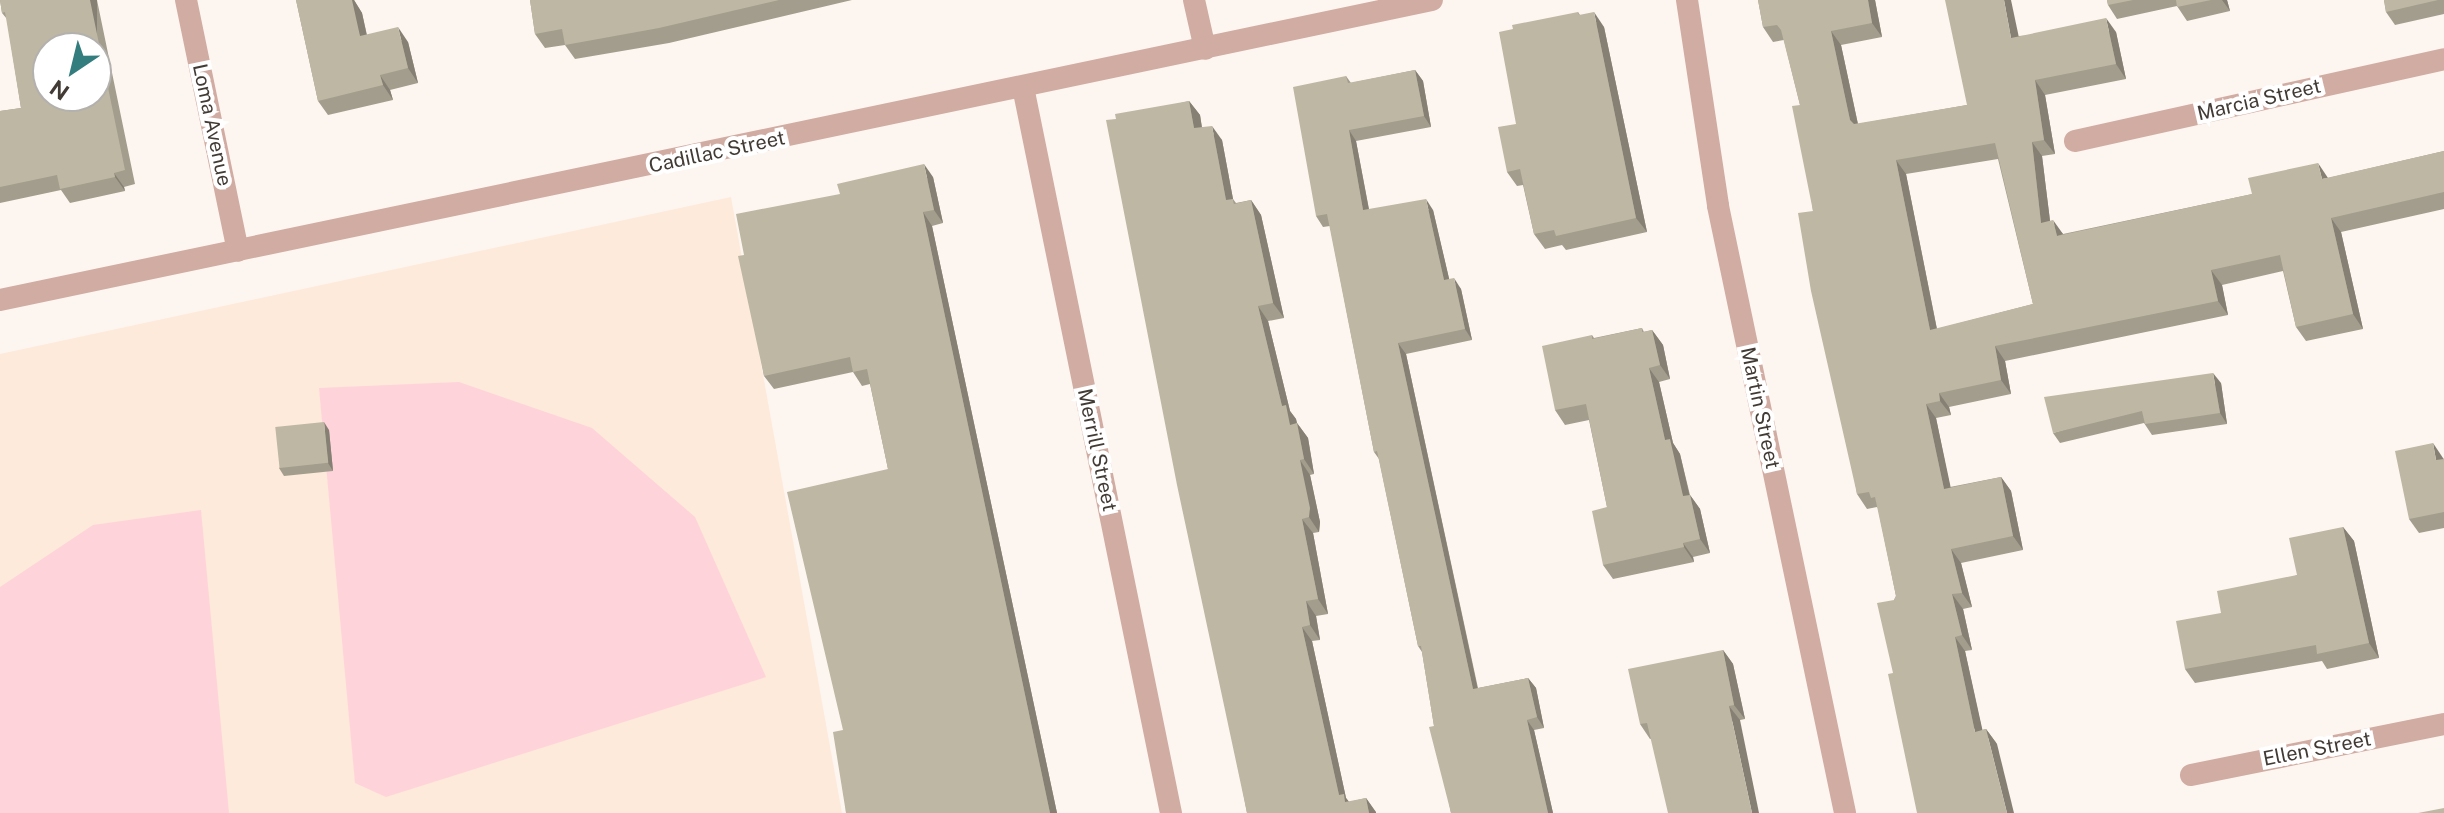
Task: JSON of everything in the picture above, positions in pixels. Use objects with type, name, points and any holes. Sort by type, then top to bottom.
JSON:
[{"type":"street","name":"Loma Avenue","points":[[186,0],[238,251]]},
{"type":"street","points":[[1194,0],[1205,49]]},
{"type":"street","name":"Cadillac Street","points":[[0,300],[1432,0]]},
{"type":"street","name":"Martin Street","points":[[1687,0],[1718,206],[1845,813]]},
{"type":"street","name":"Marcia Street","points":[[2075,141],[2444,59]]},
{"type":"street","name":"Merrill Street","points":[[1023,87],[1171,813]]},
{"type":"street","name":"Ellen Street","points":[[2191,775],[2444,724]]},
{"type":"shaded area","points":[[731,197],[842,813],[0,813],[0,354]]},
{"type":"shaded area","points":[[459,382],[592,428],[695,517],[766,677],[386,797],[355,783],[319,388]]},
{"type":"shaded area","points":[[201,510],[229,813],[0,813],[0,587],[93,525]]},
{"type":"building","points":[[0,0],[90,0],[97,32],[32,32],[32,112],[112,112],[112,107],[125,170],[114,173],[115,177],[60,189],[57,175],[0,187],[0,111],[21,108],[5,12],[2,13]]},
{"type":"building","points":[[296,0],[352,0],[360,36],[398,27],[408,68],[380,75],[383,85],[318,101]]},
{"type":"building","points":[[530,0],[779,0],[659,28],[565,45],[562,29],[535,34]]},
{"type":"building","points":[[1758,0],[1868,0],[1872,23],[1831,31],[1850,120],[1854,124],[1967,105],[1945,0],[2004,0],[2011,38],[2106,18],[2116,64],[2035,80],[2044,140],[2032,142],[2041,223],[2053,220],[2057,236],[2252,194],[2248,178],[2318,163],[2322,179],[2444,151],[2444,192],[2331,218],[2353,314],[2296,327],[2280,255],[2211,270],[2218,301],[1995,346],[2001,380],[1939,393],[1940,401],[1926,404],[1944,489],[2001,477],[2013,536],[1951,549],[1962,593],[1952,594],[1962,635],[1955,637],[1975,732],[1986,729],[2007,813],[1917,813],[1888,674],[1893,673],[1877,603],[1894,600],[1896,596],[1875,497],[1871,498],[1869,492],[1857,494],[1811,291],[1798,213],[1813,211],[1792,106],[1800,105],[1781,30],[1777,25],[1763,27]],"holes":[[[1995,143],[2033,304],[1930,330],[1896,160]]]},
{"type":"building","points":[[2107,0],[2133,0],[2108,5]]},
{"type":"building","points":[[2176,0],[2211,0],[2177,7]]},
{"type":"building","points":[[2384,0],[2438,0],[2386,12]]},
{"type":"building","points":[[1578,12],[1579,15],[1594,12],[1636,218],[1556,236],[1554,230],[1534,234],[1520,169],[1507,172],[1498,127],[1516,124],[1499,32],[1513,29],[1512,25]]},
{"type":"building","points":[[1415,70],[1424,116],[1349,130],[1363,210],[1426,199],[1444,280],[1454,278],[1465,329],[1398,343],[1473,689],[1528,678],[1537,717],[1527,720],[1548,813],[1451,813],[1429,727],[1434,726],[1421,646],[1418,646],[1377,451],[1374,452],[1327,214],[1316,216],[1293,87],[1346,76],[1348,83]]},
{"type":"building","points":[[1189,101],[1194,128],[1212,126],[1226,200],[1233,199],[1234,204],[1251,200],[1273,303],[1258,306],[1282,406],[1286,405],[1290,425],[1297,423],[1304,459],[1300,460],[1310,508],[1309,517],[1302,519],[1318,599],[1306,601],[1310,625],[1302,627],[1339,795],[1344,794],[1345,802],[1366,798],[1369,813],[1247,813],[1177,485],[1106,120],[1116,119],[1115,114]]},
{"type":"building","points":[[924,164],[934,210],[923,212],[1050,813],[846,813],[833,732],[843,730],[787,492],[888,469],[867,369],[853,372],[850,357],[764,376],[738,256],[744,255],[736,214],[840,194],[837,184]]},
{"type":"building","points":[[1642,328],[1642,332],[1652,330],[1660,365],[1649,368],[1665,440],[1670,439],[1683,496],[1690,495],[1700,539],[1683,543],[1684,547],[1603,565],[1592,511],[1607,507],[1586,404],[1555,410],[1542,346]]},
{"type":"building","points":[[2213,373],[2220,413],[2145,424],[2142,411],[2053,433],[2044,397]]},
{"type":"building","points":[[324,422],[328,463],[280,468],[275,427]]},
{"type":"building","points":[[2433,443],[2436,460],[2444,459],[2444,512],[2409,519],[2395,451]]},
{"type":"building","points":[[2343,527],[2369,643],[2317,654],[2316,645],[2185,669],[2176,621],[2221,613],[2217,591],[2297,575],[2289,538]]},
{"type":"building","points":[[1723,650],[1734,705],[1729,706],[1752,813],[1668,813],[1647,723],[1640,724],[1628,669]]},
{"type":"building","points":[[2444,808],[2444,813],[2418,813]]}]
